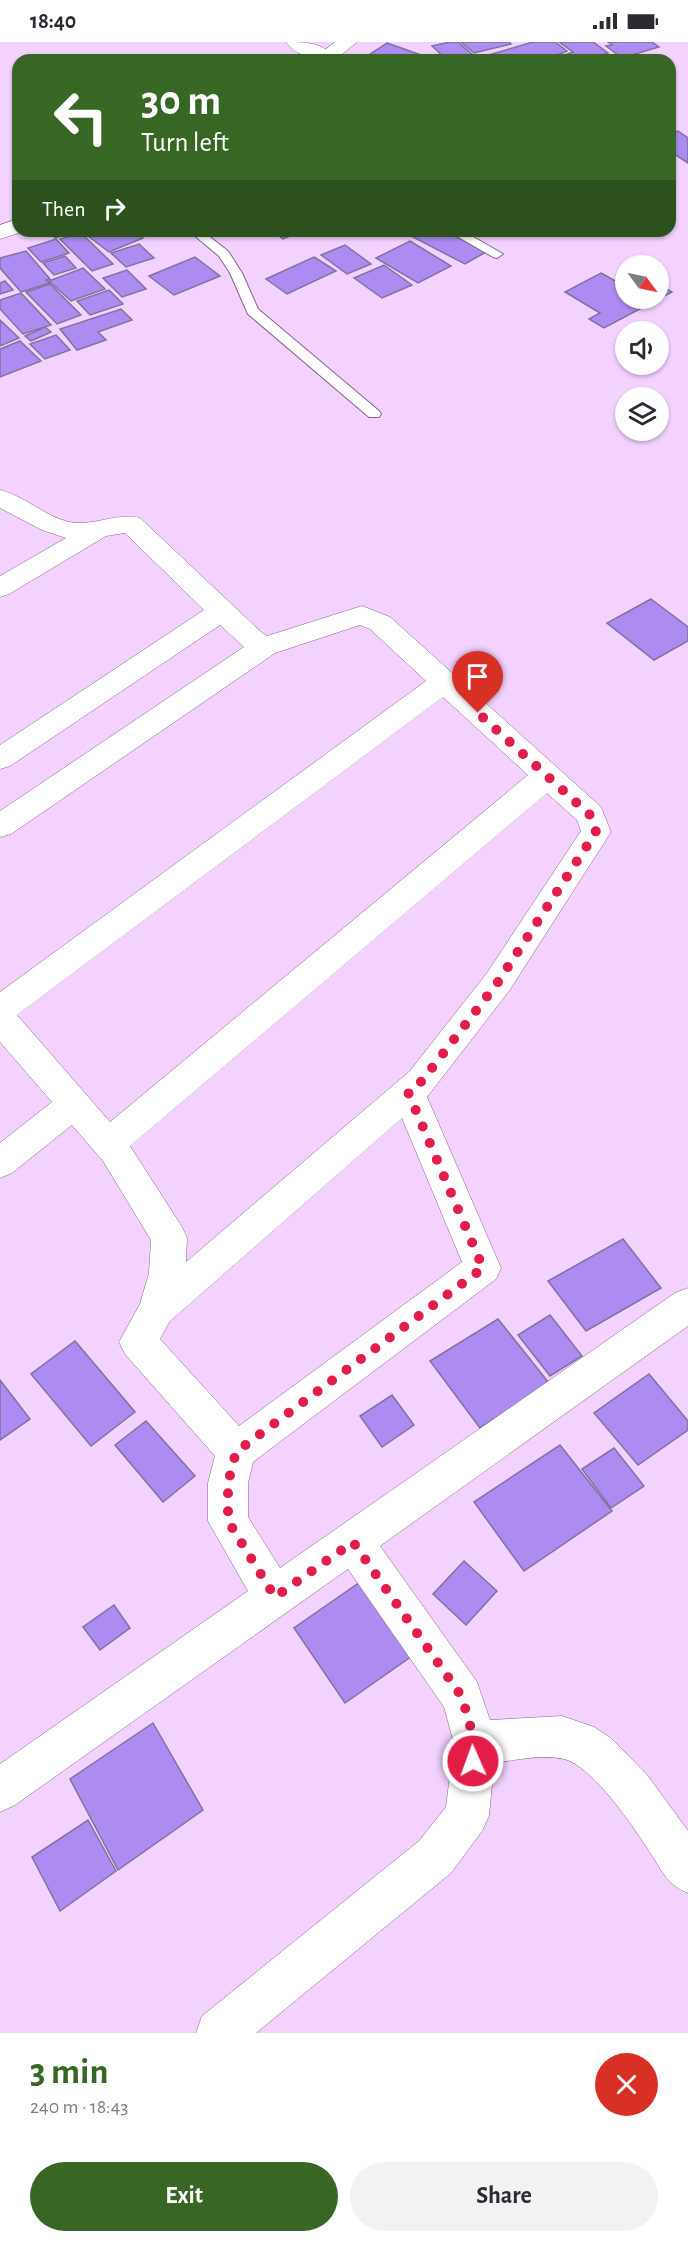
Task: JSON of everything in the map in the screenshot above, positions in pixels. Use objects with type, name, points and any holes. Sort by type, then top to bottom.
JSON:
[{"type":"street","points":[[296,42],[315,54]]},
{"type":"street","points":[[330,54],[346,42]]},
{"type":"street","points":[[0,498],[56,526],[72,530],[100,529],[131,524],[251,639],[265,645]]},
{"type":"street","points":[[0,588],[100,529]]},
{"type":"street","points":[[0,759],[221,611]]},
{"type":"street","points":[[0,826],[265,645],[362,615],[380,623],[590,815],[596,832],[498,982],[422,1081],[157,1309]]},
{"type":"street","points":[[0,1010],[444,681]]},
{"type":"street","points":[[109,1143],[547,776]]},
{"type":"street","points":[[0,1019],[109,1143],[169,1238],[167,1273],[157,1309],[138,1342],[236,1452]]},
{"type":"street","points":[[275,1597],[228,1521],[228,1483],[236,1452],[483,1268],[408,1092]]},
{"type":"street","points":[[0,1163],[74,1104]]},
{"type":"street","points":[[0,1790],[688,1305]]},
{"type":"street","points":[[219,2033],[435,1857],[467,1816],[475,1743],[462,1697],[353,1542]]},
{"type":"street","points":[[475,1743],[564,1737],[597,1752],[653,1816],[688,1871]]},
{"type":"lane","points":[[203,237],[224,254],[236,273],[252,311],[374,414]]},
{"type":"lane","points":[[465,237],[497,254]]},
{"type":"building","points":[[458,42],[472,54],[441,54],[432,46]]},
{"type":"building","points":[[461,42],[509,42],[511,44],[474,53]]},
{"type":"building","points":[[533,42],[555,42],[567,51],[560,54],[492,54]]},
{"type":"building","points":[[559,42],[593,42],[608,53],[568,54],[573,52]]},
{"type":"building","points":[[608,42],[652,42],[659,47],[635,54],[617,54],[606,46],[612,45]]},
{"type":"building","points":[[387,43],[418,54],[370,54]]},
{"type":"building","points":[[676,132],[688,138],[688,163],[676,155]]},
{"type":"building","points":[[85,237],[113,264],[92,271],[60,239]]},
{"type":"building","points":[[89,237],[143,238],[109,252]]},
{"type":"building","points":[[413,237],[457,237],[486,252],[465,264]]},
{"type":"building","points":[[56,239],[69,253],[41,262],[28,248]]},
{"type":"building","points":[[410,241],[451,266],[418,283],[376,258]]},
{"type":"building","points":[[139,244],[154,258],[126,267],[111,253]]},
{"type":"building","points":[[345,245],[371,264],[347,274],[321,255]]},
{"type":"building","points":[[26,251],[50,279],[46,280],[50,283],[21,292],[0,268],[0,258]]},
{"type":"building","points":[[65,256],[76,268],[54,275],[43,263]]},
{"type":"building","points":[[195,257],[220,276],[174,295],[149,276]]},
{"type":"building","points":[[314,257],[336,271],[287,294],[266,279]]},
{"type":"building","points":[[384,265],[412,285],[382,298],[354,278]]},
{"type":"building","points":[[83,268],[105,289],[71,301],[49,281]]},
{"type":"building","points":[[127,270],[146,289],[122,297],[103,278]]},
{"type":"building","points":[[601,273],[615,281],[615,309],[640,309],[604,328],[589,319],[600,313],[565,292]]},
{"type":"building","points":[[5,281],[13,290],[0,294],[0,283]]},
{"type":"building","points":[[50,284],[81,315],[57,324],[26,292]]},
{"type":"building","points":[[109,290],[123,304],[90,315],[77,301]]},
{"type":"building","points":[[21,293],[51,325],[23,334],[0,309],[0,300]]},
{"type":"building","points":[[121,309],[132,320],[98,332],[106,340],[77,350],[60,329]]},
{"type":"building","points":[[0,320],[19,338],[0,346]]},
{"type":"building","points":[[45,327],[51,332],[31,341],[25,336]]},
{"type":"building","points":[[56,335],[70,350],[45,359],[30,344]]},
{"type":"building","points":[[20,341],[41,361],[0,377],[0,349]]},
{"type":"building","points":[[651,599],[688,627],[688,641],[654,660],[607,623]]},
{"type":"building","points":[[623,1239],[661,1288],[586,1331],[548,1281]]},
{"type":"building","points":[[550,1315],[582,1356],[550,1376],[518,1335]]},
{"type":"building","points":[[498,1319],[549,1383],[480,1428],[430,1361]]},
{"type":"building","points":[[75,1341],[135,1412],[91,1446],[31,1374]]},
{"type":"building","points":[[649,1374],[688,1421],[688,1430],[638,1465],[594,1413]]},
{"type":"building","points":[[0,1380],[30,1419],[0,1440]]},
{"type":"building","points":[[392,1395],[414,1425],[382,1447],[360,1416]]},
{"type":"building","points":[[146,1421],[195,1476],[163,1502],[115,1445]]},
{"type":"building","points":[[560,1445],[612,1511],[524,1571],[474,1502]]},
{"type":"building","points":[[614,1448],[644,1486],[611,1508],[582,1469]]},
{"type":"building","points":[[464,1561],[497,1591],[466,1625],[433,1594]]},
{"type":"building","points":[[360,1582],[412,1656],[345,1703],[294,1628]]},
{"type":"building","points":[[114,1605],[130,1628],[100,1650],[83,1627]]},
{"type":"building","points":[[153,1723],[203,1810],[118,1870],[70,1779]]},
{"type":"building","points":[[88,1820],[116,1871],[60,1911],[32,1857]]},
{"type":"route","points":[[473,1761],[475,1743],[462,1697],[353,1542],[275,1597],[228,1521],[228,1483],[236,1452],[483,1268],[408,1092],[422,1081],[498,982],[596,832],[590,815],[478,713]]}]
